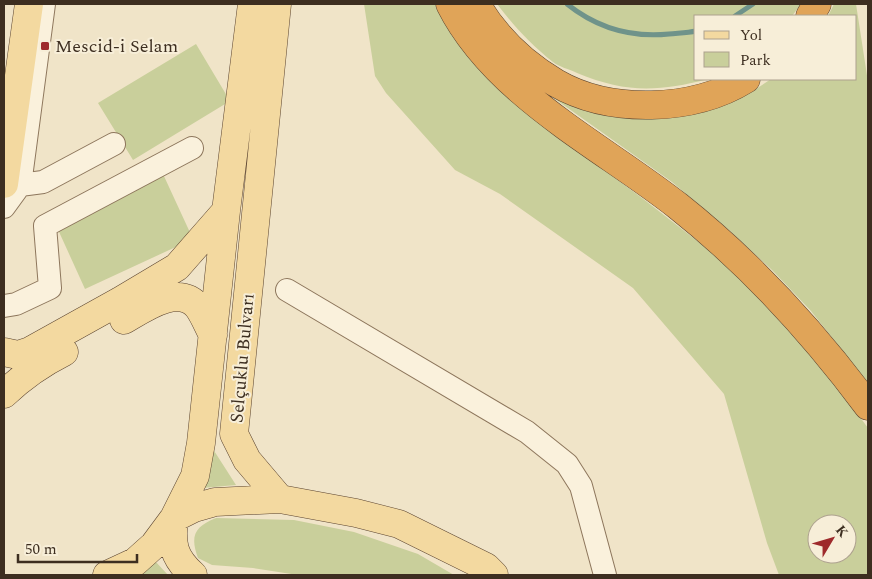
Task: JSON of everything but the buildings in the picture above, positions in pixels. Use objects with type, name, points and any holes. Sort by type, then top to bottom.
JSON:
[{"type":"highway","points":[[450,4],[459,21],[481,51],[532,100],[678,206],[762,280],[809,331],[868,406]]},
{"type":"highway","points":[[476,4],[488,24],[512,51],[535,69],[558,84],[602,100],[645,105],[684,103],[714,94],[744,80]]},
{"type":"highway","points":[[811,15],[817,4]]},
{"type":"main road","points":[[12,185],[29,4]]},
{"type":"main road","name":"Selçuklu Bulvarı","points":[[107,575],[135,562],[154,545],[174,518],[195,476],[201,443],[226,210],[252,4]]},
{"type":"main road","name":"Selçuklu Bulvarı","points":[[277,4],[234,434],[247,460],[280,499]]},
{"type":"main road","points":[[4,352],[18,355],[30,351],[177,267],[226,210]]},
{"type":"main road","points":[[4,394],[16,382],[46,361],[157,302],[173,297],[186,299],[197,306],[213,335]]},
{"type":"main road","points":[[193,575],[183,566],[176,554],[172,537],[174,518],[194,508],[215,502],[280,499],[356,513],[400,524],[490,573]]},
{"type":"lane","points":[[4,207],[12,185],[44,4]]},
{"type":"lane","points":[[12,185],[43,182],[114,144]]},
{"type":"lane","points":[[4,306],[16,304],[50,288],[44,226],[192,148]]},
{"type":"lane","points":[[288,290],[527,432],[567,464],[581,486],[605,575]]},
{"type":"green space","points":[[364,4],[437,4],[468,56],[523,110],[642,198],[732,268],[805,343],[868,428],[868,575],[779,575],[767,543],[724,394],[633,288],[500,194],[455,170],[386,93],[375,76]]},
{"type":"green space","points":[[497,4],[801,4],[793,15],[694,15],[694,80],[704,80],[657,88],[626,87],[611,84],[594,80],[561,67],[537,48]]},
{"type":"green space","points":[[834,4],[856,4],[868,82],[868,383],[811,311],[772,270],[730,231],[672,182],[548,94],[730,102],[770,80],[857,80],[857,15],[828,15]]},
{"type":"green space","points":[[196,44],[230,101],[133,160],[98,103]]},
{"type":"green space","points":[[163,174],[193,239],[85,289],[55,223]]},
{"type":"green space","points":[[211,446],[236,485],[202,488]]},
{"type":"green space","points":[[216,518],[294,520],[354,532],[418,554],[454,575],[298,575],[253,568],[212,565],[198,558],[194,538],[203,525]]},
{"type":"green space","points":[[155,561],[168,575],[137,575]]},
{"type":"waterway","points":[[567,4],[602,25],[627,33],[655,35],[694,31]]},
{"type":"waterway","points":[[736,15],[753,4]]},
{"type":"place","name":"Mescid-i Selam","points":[[45,46]]}]
